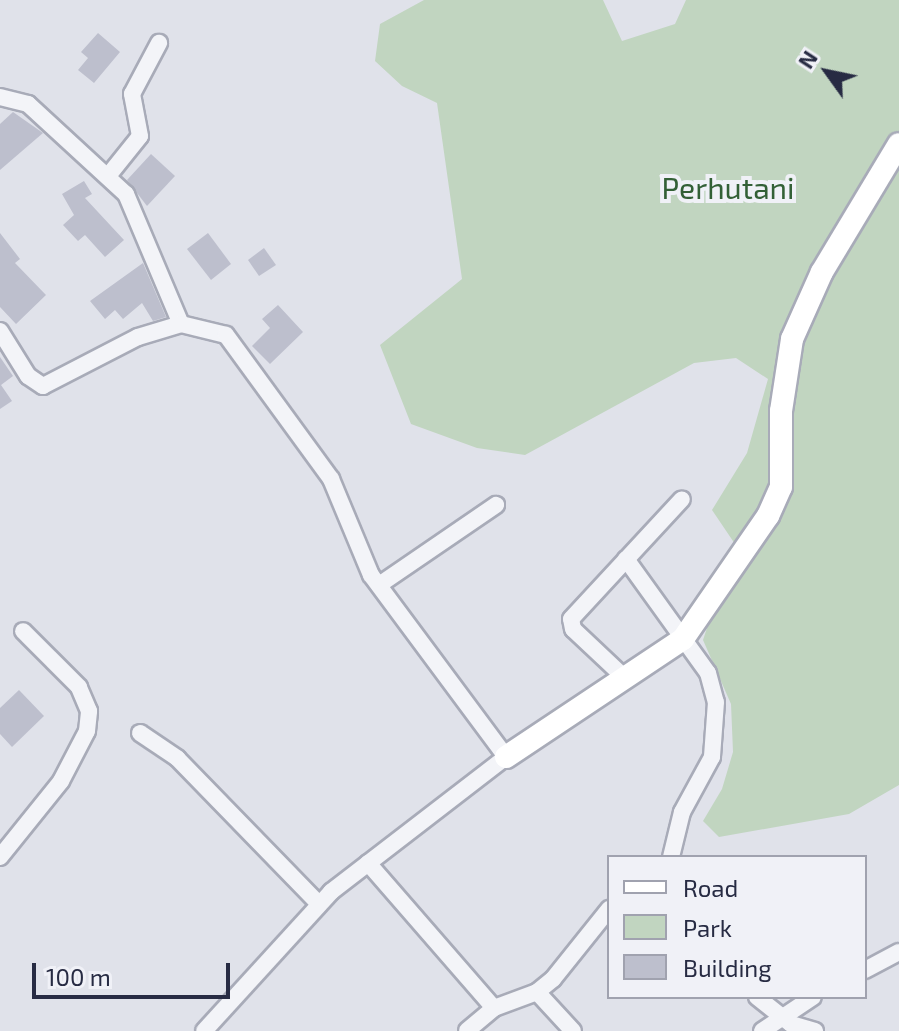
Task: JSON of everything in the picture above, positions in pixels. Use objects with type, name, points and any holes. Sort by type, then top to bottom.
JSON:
[{"type":"main road","points":[[506,757],[683,639],[779,497],[792,339],[822,272],[899,144]]},
{"type":"street","points":[[108,176],[140,136],[132,94],[159,43]]},
{"type":"street","points":[[0,97],[28,104],[108,176],[138,211],[181,324]]},
{"type":"street","points":[[0,331],[28,376],[43,386],[138,337],[181,324],[214,329],[241,351],[331,479],[379,585],[506,757],[319,904],[204,1031]]},
{"type":"street","points":[[625,678],[570,624],[682,499]]},
{"type":"street","points":[[379,585],[496,505]]},
{"type":"street","points":[[626,559],[708,673],[718,734],[682,812],[671,855]]},
{"type":"street","points":[[0,857],[61,781],[87,731],[89,711],[79,687],[23,631]]},
{"type":"street","points":[[140,733],[177,758],[319,904]]},
{"type":"street","points":[[368,863],[494,1008]]},
{"type":"street","points":[[467,1031],[494,1008],[537,992],[607,911]]},
{"type":"street","points":[[867,969],[899,952]]},
{"type":"street","points":[[537,992],[573,1031]]},
{"type":"street","points":[[760,999],[815,1031]]},
{"type":"street","points":[[762,1031],[782,1014],[809,999]]},
{"type":"green space","name":"Perhutani","points":[[424,0],[603,0],[622,41],[675,24],[686,0],[899,0],[899,785],[849,814],[719,837],[703,821],[722,789],[733,752],[731,704],[703,640],[735,544],[712,510],[747,453],[768,379],[736,358],[694,363],[525,455],[477,448],[411,424],[380,345],[462,279],[437,103],[402,86],[375,61],[380,24]]},
{"type":"building","points":[[98,33],[120,52],[94,83],[78,70],[88,58],[81,52]]},
{"type":"building","points":[[13,112],[43,133],[0,170],[0,124]]},
{"type":"building","points":[[151,154],[175,176],[147,206],[127,180]]},
{"type":"building","points":[[84,181],[92,194],[85,198],[124,240],[105,257],[85,235],[78,241],[63,225],[74,215],[62,194]]},
{"type":"building","points":[[0,233],[20,259],[15,263],[46,295],[16,324],[0,307]]},
{"type":"building","points":[[208,233],[231,264],[211,280],[187,249]]},
{"type":"building","points":[[264,248],[276,265],[259,276],[248,260]]},
{"type":"building","points":[[143,263],[166,317],[153,321],[142,303],[123,319],[115,310],[105,319],[90,301]]},
{"type":"building","points":[[278,305],[303,332],[270,364],[252,346],[270,328],[262,319]]},
{"type":"building","points":[[0,357],[13,376],[1,385],[12,401],[0,409]]},
{"type":"building","points":[[19,690],[44,716],[12,747],[0,734],[0,708]]}]
